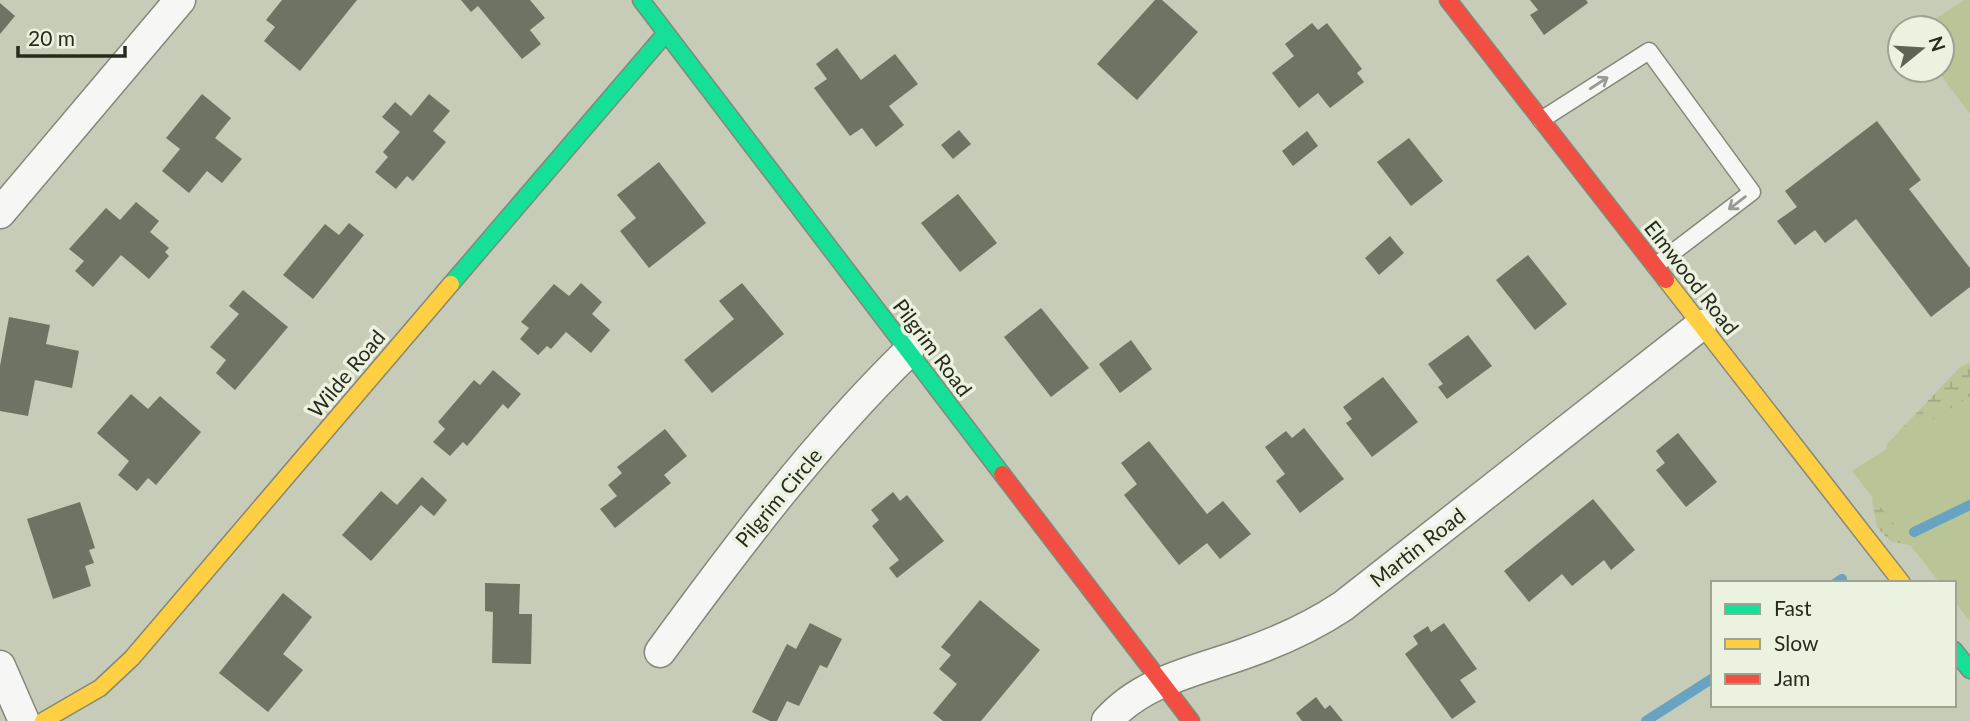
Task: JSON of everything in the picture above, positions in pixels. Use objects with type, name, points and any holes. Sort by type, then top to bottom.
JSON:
[{"type":"street","points":[[0,213],[180,0]]},
{"type":"street","name":"Pilgrim Road","points":[[641,0],[1191,721]]},
{"type":"street","name":"Elmwood Road","points":[[1448,0],[1900,581]]},
{"type":"street","name":"Wilde Road","points":[[43,721],[100,688],[132,658],[666,33]]},
{"type":"street","name":"Martin Road","points":[[1107,721],[1133,696],[1161,682],[1267,645],[1307,628],[1343,606],[1701,325]]},
{"type":"street","name":"Pilgrim Circle","points":[[660,652],[743,540],[841,422],[908,352]]},
{"type":"street","points":[[1956,652],[1970,670]]},
{"type":"street","points":[[0,666],[24,721]]},
{"type":"lane","points":[[1541,120],[1649,51],[1752,192],[1655,266]]},
{"type":"green space","points":[[1965,0],[1970,0],[1970,114],[1948,84],[1956,84],[1956,14],[1942,14]]},
{"type":"green space","points":[[1970,363],[1970,611],[1956,586],[1956,581],[1952,581],[1912,546],[1890,541],[1877,527],[1872,501],[1887,444],[1960,367]]},
{"type":"green space","points":[[1970,396],[1970,621],[1956,604],[1956,581],[1938,581],[1852,471]]},
{"type":"building","points":[[282,0],[357,0],[300,71],[264,41],[275,27],[266,20]]},
{"type":"building","points":[[461,0],[530,0],[545,18],[530,30],[541,44],[522,59],[478,6],[471,12]]},
{"type":"building","points":[[1155,0],[1162,0],[1198,32],[1137,100],[1097,64]]},
{"type":"building","points":[[1530,0],[1586,0],[1588,3],[1544,35],[1530,15],[1538,10]]},
{"type":"building","points":[[0,3],[15,16],[0,34]]},
{"type":"building","points":[[1312,23],[1318,30],[1327,23],[1362,69],[1357,73],[1364,82],[1330,108],[1318,93],[1299,108],[1272,73],[1294,56],[1285,44]]},
{"type":"building","points":[[837,48],[861,80],[895,54],[918,84],[889,106],[904,125],[876,147],[862,128],[850,136],[814,88],[827,79],[816,64]]},
{"type":"building","points":[[202,94],[231,118],[215,138],[242,159],[222,183],[207,171],[189,193],[162,171],[180,149],[166,138]]},
{"type":"building","points":[[429,94],[450,111],[433,131],[446,142],[413,181],[407,176],[396,189],[375,172],[388,157],[383,152],[400,132],[382,117],[395,102],[411,116]]},
{"type":"building","points":[[1877,121],[1921,180],[1909,189],[1970,268],[1970,287],[1931,317],[1856,219],[1825,243],[1815,230],[1795,245],[1777,221],[1797,207],[1785,191]]},
{"type":"building","points":[[959,130],[971,144],[953,159],[941,145]]},
{"type":"building","points":[[1307,131],[1318,146],[1293,166],[1282,151]]},
{"type":"building","points":[[1409,138],[1443,181],[1411,206],[1377,162]]},
{"type":"building","points":[[659,162],[706,223],[649,268],[620,231],[636,218],[617,195]]},
{"type":"building","points":[[958,194],[997,243],[960,272],[921,223]]},
{"type":"building","points":[[136,202],[159,221],[150,232],[169,248],[165,252],[169,256],[149,279],[121,255],[93,287],[75,271],[84,261],[69,249],[106,208],[120,220]]},
{"type":"building","points":[[349,223],[364,235],[313,299],[283,275],[325,224],[339,235]]},
{"type":"building","points":[[1390,236],[1404,253],[1379,275],[1365,258]]},
{"type":"building","points":[[1528,255],[1567,304],[1535,330],[1496,280]]},
{"type":"building","points":[[581,283],[602,302],[592,314],[610,330],[591,353],[566,332],[551,349],[547,346],[538,355],[520,339],[529,328],[521,322],[554,284],[569,296]]},
{"type":"building","points":[[742,283],[784,334],[712,393],[684,360],[734,319],[719,301]]},
{"type":"building","points":[[243,290],[288,327],[235,390],[216,373],[226,360],[210,347],[239,314],[229,306]]},
{"type":"building","points":[[1041,308],[1089,368],[1051,397],[1004,337]]},
{"type":"building","points":[[9,317],[50,325],[46,344],[79,351],[72,388],[35,380],[28,416],[0,411],[0,366]]},
{"type":"building","points":[[1468,335],[1492,366],[1447,399],[1438,387],[1443,384],[1428,364]]},
{"type":"building","points":[[1131,340],[1152,369],[1120,393],[1099,364]]},
{"type":"building","points":[[493,370],[521,394],[508,409],[503,404],[467,446],[463,442],[450,456],[433,442],[445,429],[438,422],[474,380],[480,385]]},
{"type":"building","points":[[1383,377],[1418,422],[1372,457],[1346,423],[1352,419],[1343,407]]},
{"type":"building","points":[[131,394],[148,409],[160,396],[201,432],[156,485],[148,478],[137,491],[118,475],[129,461],[97,433]]},
{"type":"building","points":[[1304,428],[1344,479],[1300,513],[1276,481],[1285,474],[1265,447],[1286,431],[1292,438]]},
{"type":"building","points":[[665,429],[687,456],[664,475],[671,483],[615,528],[600,509],[617,496],[608,485],[622,473],[617,467]]},
{"type":"building","points":[[1678,433],[1717,482],[1686,507],[1656,470],[1665,463],[1656,451]]},
{"type":"building","points":[[1149,441],[1207,514],[1223,501],[1251,534],[1220,559],[1207,543],[1179,565],[1124,495],[1137,484],[1121,463]]},
{"type":"building","points":[[422,477],[447,500],[434,516],[421,505],[371,561],[342,535],[381,491],[397,505]]},
{"type":"building","points":[[893,492],[900,501],[907,495],[944,541],[897,578],[889,568],[899,560],[872,526],[879,520],[871,510]]},
{"type":"building","points":[[1593,499],[1635,550],[1611,570],[1604,560],[1572,586],[1562,574],[1529,602],[1504,571]]},
{"type":"building","points":[[80,502],[95,548],[89,550],[94,563],[85,566],[91,586],[53,599],[27,519]]},
{"type":"building","points":[[485,583],[520,584],[519,614],[532,614],[531,664],[492,663],[493,612],[485,611]]},
{"type":"building","points":[[283,593],[312,617],[283,654],[303,670],[268,712],[219,673]]},
{"type":"building","points":[[980,600],[1040,650],[981,721],[943,721],[933,713],[957,684],[939,669],[951,655],[941,647]]},
{"type":"building","points":[[810,623],[842,639],[827,668],[820,665],[799,706],[787,701],[777,721],[770,721],[752,712],[787,644],[796,649]]},
{"type":"building","points":[[1444,623],[1477,669],[1460,680],[1476,702],[1452,719],[1405,654],[1418,644],[1413,636],[1428,626],[1431,632]]},
{"type":"building","points":[[1316,697],[1325,709],[1330,705],[1343,721],[1302,721],[1296,713]]},
{"type":"waterway","points":[[1914,532],[1970,505]]},
{"type":"waterway","points":[[1646,721],[1711,679]]},
{"type":"traffic: fast","points":[[641,0],[1002,474]]},
{"type":"traffic: fast","points":[[451,284],[666,33]]},
{"type":"traffic: fast","points":[[1956,652],[1970,670]]},
{"type":"traffic: slow","points":[[1666,280],[1900,581]]},
{"type":"traffic: slow","points":[[43,721],[100,688],[132,658],[451,284]]},
{"type":"traffic: jam","points":[[1448,0],[1666,280]]},
{"type":"traffic: jam","points":[[1002,474],[1191,721]]}]
